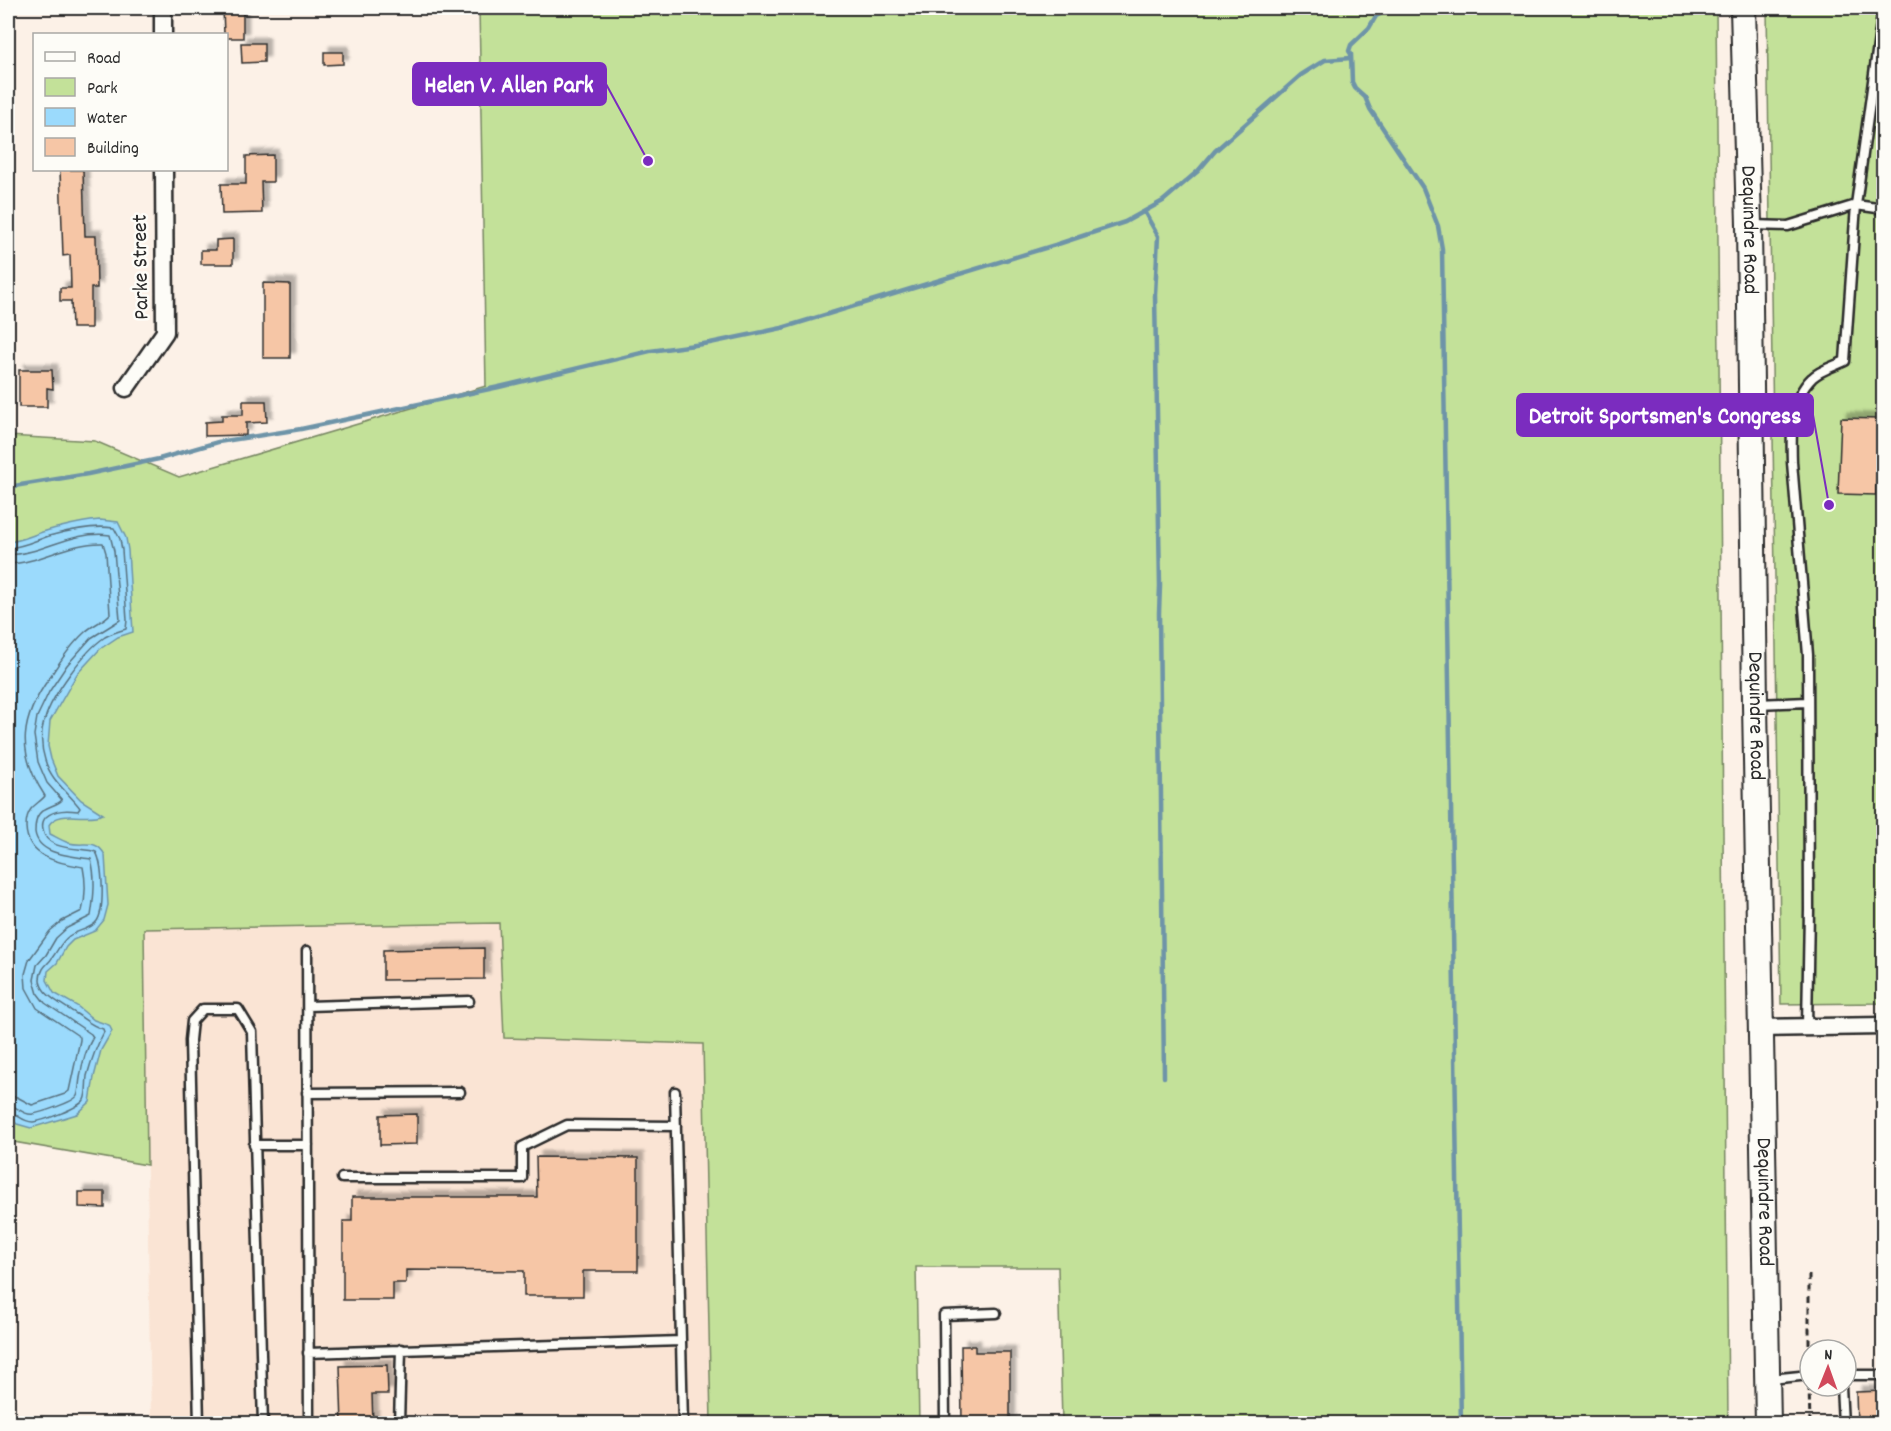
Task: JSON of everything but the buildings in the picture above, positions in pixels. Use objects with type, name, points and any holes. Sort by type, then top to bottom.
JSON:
[{"type":"main road","name":"Dequindre Road","points":[[1743,8],[1749,225],[1768,1424]]},
{"type":"street","points":[[163,8],[163,33]]},
{"type":"street","name":"Parke Street","points":[[126,388],[165,332],[164,171]]},
{"type":"street","points":[[1761,1028],[1884,1026]]},
{"type":"lane","points":[[1807,1027],[1808,655],[1792,462],[1793,429],[1800,392],[1814,376],[1845,361],[1856,205],[1883,8]]},
{"type":"lane","points":[[1749,225],[1788,226],[1856,205],[1884,209]]},
{"type":"lane","points":[[1755,705],[1808,702]]},
{"type":"lane","points":[[307,951],[309,1424]]},
{"type":"lane","points":[[308,1006],[469,1001]]},
{"type":"lane","points":[[199,1424],[190,1040],[192,1021],[203,1009],[238,1009],[252,1032],[263,1424]]},
{"type":"lane","points":[[308,1093],[460,1092]]},
{"type":"lane","points":[[675,1092],[683,1424]]},
{"type":"lane","points":[[342,1178],[522,1178],[522,1147],[567,1125],[676,1126]]},
{"type":"lane","points":[[254,1145],[308,1145]]},
{"type":"lane","points":[[945,1424],[944,1315],[996,1313]]},
{"type":"lane","points":[[308,1353],[681,1341]]},
{"type":"lane","points":[[399,1424],[400,1349]]},
{"type":"lane","points":[[1858,1375],[1884,1375]]},
{"type":"lane","points":[[1767,1380],[1798,1376]]},
{"type":"lane","points":[[1842,1398],[1843,1424]]},
{"type":"path","points":[[1809,1275],[1809,1338]]},
{"type":"path","points":[[1809,1398],[1810,1424]]},
{"type":"shaded area","points":[[499,923],[505,1038],[704,1044],[711,1423],[151,1423],[143,929]]},
{"type":"green space","points":[[479,8],[1716,8],[1728,1423],[1062,1423],[1058,1267],[916,1267],[919,1423],[711,1423],[703,1044],[504,1038],[499,923],[144,929],[147,1165],[8,1141],[8,436],[95,441],[179,477],[486,386]]},
{"type":"green space","points":[[1767,8],[1883,8],[1883,1003],[1781,1004]]},
{"type":"water","points":[[100,520],[118,522],[126,538],[133,632],[118,637],[100,649],[77,674],[50,721],[48,746],[58,776],[81,800],[103,814],[90,817],[60,817],[49,825],[50,834],[61,840],[74,844],[94,845],[105,855],[108,905],[104,920],[95,931],[73,940],[66,947],[57,963],[48,971],[47,980],[54,993],[77,1006],[94,1020],[109,1025],[112,1031],[101,1050],[90,1102],[77,1114],[31,1128],[17,1124],[8,1116],[8,542],[68,525]]},
{"type":"waterway","points":[[1393,8],[1376,16],[1369,28],[1351,45],[1349,51],[1352,82],[1365,97],[1370,109],[1423,188],[1438,226],[1442,249],[1461,1424]]},
{"type":"waterway","points":[[8,487],[88,474],[159,459],[218,442],[301,429],[499,387],[650,351],[710,343],[782,328],[1055,245],[1125,222],[1163,201],[1198,171],[1215,151],[1301,75],[1325,60],[1351,58]]},
{"type":"waterway","points":[[1145,213],[1158,236],[1155,295],[1164,1077]]},
{"type":"place","name":"Helen V. Allen Park","points":[[648,161]]},
{"type":"place","name":"Detroit Sportsmen's Congress","points":[[1829,505]]}]
